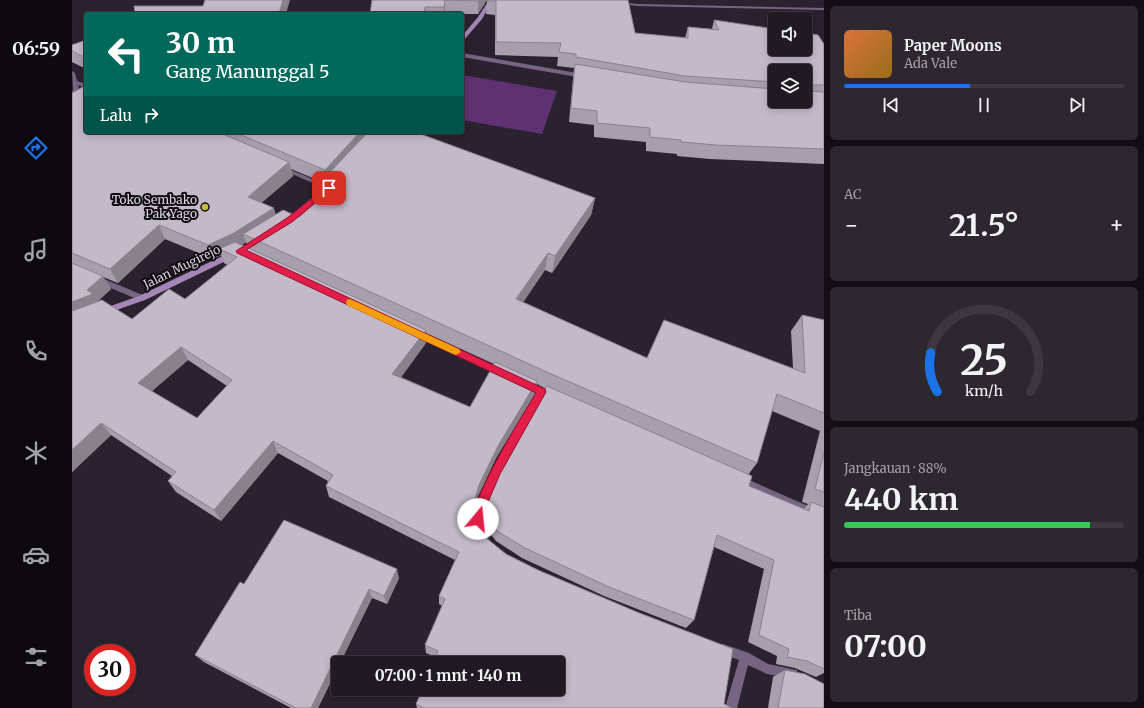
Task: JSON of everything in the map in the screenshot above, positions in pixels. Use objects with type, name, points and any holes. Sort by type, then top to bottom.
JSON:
[{"type":"street","points":[[464,36],[480,18],[491,0]]},
{"type":"street","points":[[610,2],[638,5],[824,9]]},
{"type":"street","points":[[464,55],[591,78]]},
{"type":"street","points":[[72,73],[76,82],[76,88],[72,94]]},
{"type":"street","points":[[76,82],[84,85]]},
{"type":"street","points":[[273,164],[329,188]]},
{"type":"street","points":[[283,224],[329,188],[344,172]]},
{"type":"street","name":"Jalan Mugirejo","points":[[99,313],[142,298],[240,251]]},
{"type":"street","points":[[93,277],[142,298]]},
{"type":"street","points":[[405,328],[506,375]]},
{"type":"street","points":[[520,382],[563,402]]},
{"type":"street","points":[[491,547],[480,533],[478,519],[479,509],[496,471],[542,392]]},
{"type":"street","points":[[730,476],[824,518]]},
{"type":"street","points":[[710,644],[745,657],[767,669],[784,671],[804,679]]},
{"type":"street","points":[[731,708],[745,657]]},
{"type":"shaded area","points":[[464,75],[557,91],[542,134],[464,120]]},
{"type":"building","points":[[205,0],[283,0],[280,12],[135,12],[134,6],[203,6]]},
{"type":"building","points":[[372,0],[445,0],[444,7],[425,7],[424,12],[370,12]]},
{"type":"building","points":[[445,0],[479,0],[478,1]]},
{"type":"building","points":[[628,0],[635,33],[688,38],[688,27],[719,30],[714,20],[768,28],[768,56],[812,56],[812,34],[818,35],[824,44],[824,85],[812,85],[812,64],[768,64],[768,82],[685,76],[576,57],[576,54],[559,52],[561,43],[496,42],[496,1],[487,1]]},
{"type":"building","points":[[84,41],[84,57],[72,51],[72,45]]},
{"type":"building","points":[[575,64],[685,82],[768,88],[768,108],[812,108],[812,91],[824,92],[824,149],[716,145],[681,142],[681,140],[650,137],[650,128],[597,123],[597,111],[571,108]]},
{"type":"building","points":[[84,86],[84,134],[223,134],[289,162],[248,197],[274,208],[232,234],[208,245],[159,225],[110,269],[72,253],[72,93]]},
{"type":"building","points":[[239,134],[358,134],[325,170]]},
{"type":"building","points":[[366,134],[420,134],[595,198],[555,256],[548,253],[516,299],[647,358],[664,320],[805,373],[802,315],[824,320],[824,413],[777,394],[757,463],[549,373],[243,234],[283,210],[299,217],[345,177],[331,171]]},
{"type":"building","points":[[235,242],[426,330],[392,374],[470,407],[495,362],[537,381],[498,446],[479,485],[472,515],[474,523],[480,533],[506,554],[538,570],[637,612],[733,649],[724,704],[732,708],[424,708],[416,704],[420,696],[565,696],[565,656],[436,656],[438,651],[425,645],[445,599],[439,596],[459,552],[326,486],[333,475],[273,441],[214,510],[168,481],[176,472],[101,423],[72,450],[72,311],[102,300],[132,319],[169,289],[185,299],[237,257],[219,249]],"holes":[[[181,347],[232,380],[197,418],[138,383]]]},
{"type":"building","points":[[72,263],[103,276],[87,290],[93,294],[72,302]]},
{"type":"building","points":[[547,386],[752,476],[749,486],[809,511],[811,502],[824,507],[824,669],[807,661],[787,657],[789,649],[759,635],[774,560],[717,535],[694,620],[609,587],[525,548],[497,531],[486,516],[486,505],[491,489],[509,450]]},
{"type":"building","points":[[824,452],[824,492],[815,489]]},
{"type":"building","points":[[284,520],[397,569],[384,596],[369,589],[336,656],[331,656],[331,667],[311,708],[296,708],[195,655],[240,582],[244,584]]},
{"type":"building","points":[[785,670],[805,674],[824,684],[824,708],[778,708]]},
{"type":"slow traffic","points":[[350,302],[456,352]]},
{"type":"place","name":"Toko Sembako Pak Yago","points":[[205,207]]},
{"type":"route","points":[[329,188],[290,220],[240,251],[542,392],[496,471],[479,509],[478,519]]}]
